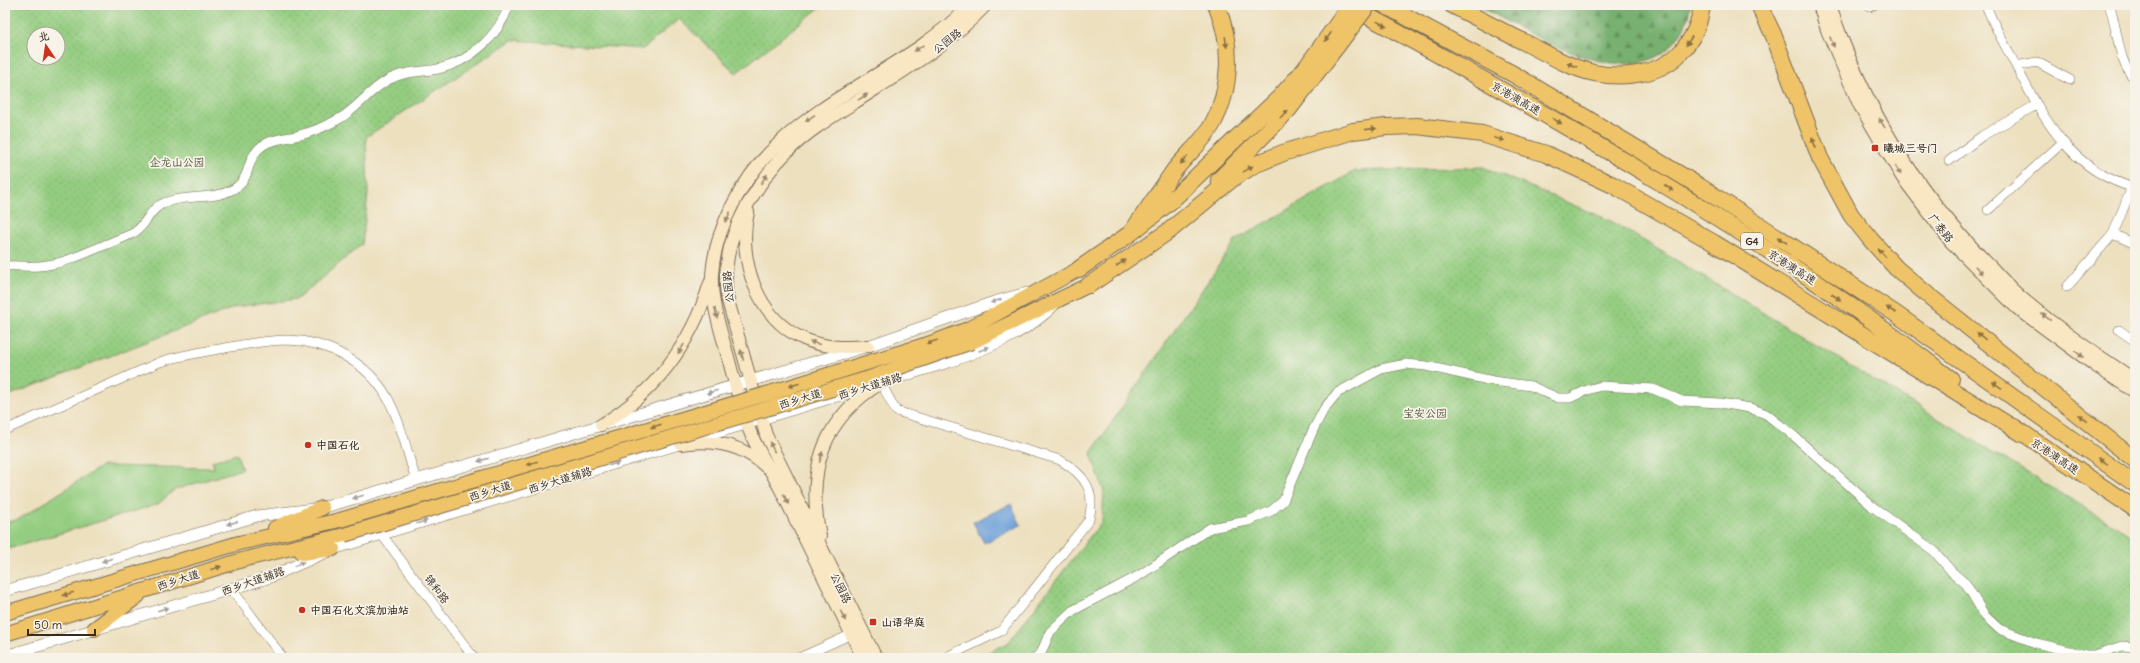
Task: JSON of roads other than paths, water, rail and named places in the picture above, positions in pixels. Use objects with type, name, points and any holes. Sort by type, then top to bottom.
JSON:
[{"type":"highway","points":[[1131,232],[1174,171],[1211,126],[1223,102],[1227,80],[1228,56],[1225,34],[1216,5]]},
{"type":"highway","points":[[1079,269],[1171,201],[1279,98],[1305,68],[1349,5]]},
{"type":"highway","name":"京港澳高速","points":[[1349,5],[1504,90],[1686,198],[1884,327],[2023,434],[2135,509]]},
{"type":"highway","points":[[1169,231],[1289,109],[1368,5]]},
{"type":"highway","name":"京港澳高速","points":[[1384,5],[1513,74],[1712,195],[1896,314],[2135,484]]},
{"type":"highway","points":[[1452,5],[1560,60],[1594,73],[1608,75],[1644,72],[1662,67],[1675,58],[1687,46],[1696,31],[1702,5]]},
{"type":"highway","points":[[1759,5],[1773,34],[1820,158],[1851,215],[1871,240],[1896,268],[1929,296],[2135,460]]},
{"type":"highway","points":[[1089,285],[1169,231],[1232,179],[1254,165],[1322,139],[1353,131],[1409,126],[1482,134],[1546,154],[1613,185],[1714,243],[2023,434]]},
{"type":"main road","name":"公园路","points":[[864,658],[773,474],[746,423],[715,310],[712,274],[718,244],[732,208],[748,180],[774,148],[808,120],[928,42],[948,26],[970,5]]},
{"type":"main road","name":"公园路","points":[[876,658],[766,435],[760,419],[730,309],[726,276],[728,257],[734,234],[752,198],[776,164],[803,137],[943,45],[986,5]]},
{"type":"main road","name":"广泰路","points":[[1819,5],[1827,30],[1860,106],[1902,177],[1952,242],[2017,308],[2096,367],[2135,392]]},
{"type":"main road","name":"广泰路","points":[[1830,5],[1837,26],[1869,102],[1913,174],[1959,235],[2024,300],[2135,380]]},
{"type":"main road","points":[[752,198],[747,222],[746,252],[755,287],[768,310],[789,330],[803,339],[834,347],[868,346]]},
{"type":"main road","points":[[970,336],[1079,269]]},
{"type":"main road","points":[[601,425],[645,393],[667,369],[695,323],[712,274]]},
{"type":"main road","points":[[970,336],[1060,300],[1089,285]]},
{"type":"main road","name":"西乡大道","points":[[5,613],[240,543],[340,520],[772,392],[930,343],[970,336]]},
{"type":"main road","name":"西乡大道","points":[[5,634],[242,560],[344,535],[866,379],[970,336]]},
{"type":"main road","points":[[823,551],[816,501],[816,477],[821,454],[835,424],[849,405],[881,382]]},
{"type":"main road","points":[[681,444],[697,441],[728,444],[759,460],[773,474]]},
{"type":"main road","points":[[240,543],[322,508]]},
{"type":"main road","points":[[242,560],[333,549]]},
{"type":"main road","points":[[94,629],[148,589]]},
{"type":"street","points":[[5,266],[32,267],[60,263],[134,232],[154,209],[164,203],[210,196],[237,187],[243,181],[249,161],[256,151],[265,144],[277,139],[299,136],[341,118],[359,105],[375,88],[389,79],[404,73],[439,68],[457,62],[472,54],[486,42],[498,28],[509,5]]},
{"type":"street","points":[[1986,5],[2036,105],[2062,142],[2084,162],[2106,177],[2134,187],[2112,234],[2067,287]]},
{"type":"street","points":[[2109,5],[2114,17],[2125,68],[2135,80]]},
{"type":"street","points":[[2016,66],[2037,62],[2070,80]]},
{"type":"street","points":[[1949,161],[1982,136],[2036,105]]},
{"type":"street","points":[[1988,210],[2062,142]]},
{"type":"street","points":[[2112,234],[2135,244]]},
{"type":"street","points":[[5,590],[257,516],[322,508],[832,357],[997,301],[1047,288]]},
{"type":"street","name":"西乡大道辅路","points":[[5,656],[16,655],[94,629],[268,578],[333,549],[949,362],[1004,341],[1044,315],[1060,300]]},
{"type":"street","points":[[2119,330],[2135,341]]},
{"type":"street","points":[[5,430],[160,362],[186,355],[268,341],[306,342],[337,352],[355,362],[377,382],[394,411],[416,480]]},
{"type":"street","points":[[832,357],[822,363],[816,377],[822,390],[828,395],[838,396]]},
{"type":"street","points":[[1035,658],[1041,653],[1050,632],[1072,612],[1128,582],[1210,528],[1248,521],[1270,511],[1283,501],[1313,430],[1324,409],[1337,393],[1381,370],[1406,364],[1426,366],[1493,381],[1531,386],[1558,398],[1570,398],[1587,390],[1601,386],[1653,389],[1682,401],[1720,403],[1750,408],[1766,414],[1794,436],[1873,507],[1934,551],[1952,572],[1966,584],[1985,616],[1999,629],[2036,643],[2086,655],[2095,655],[2122,646],[2135,647]]},
{"type":"street","points":[[881,382],[896,411],[1060,460],[1078,471],[1089,490],[1092,505],[1088,520],[1001,631],[944,658]]},
{"type":"street","points":[[650,410],[666,414],[674,424],[675,437],[669,447]]},
{"type":"street","name":"锦和路","points":[[382,535],[474,658]]},
{"type":"street","points":[[231,588],[283,658]]},
{"type":"street","points":[[799,658],[852,634]]},
{"type":"water","points":[[1011,504],[1021,525],[984,543],[973,522]]},
{"type":"place","name":"曦城三号门","points":[[1875,148]]},
{"type":"place","name":"中国石化","points":[[308,445]]},
{"type":"place","name":"中国石化文滨加油站","points":[[302,610]]},
{"type":"place","name":"山语华庭","points":[[873,622]]},
{"type":"park label","name":"企龙山公园","points":[[177,162]]},
{"type":"park label","name":"宝安公园","points":[[1425,413]]}]
